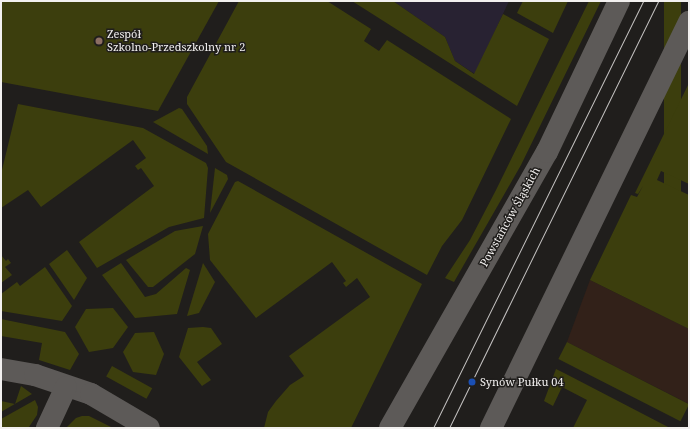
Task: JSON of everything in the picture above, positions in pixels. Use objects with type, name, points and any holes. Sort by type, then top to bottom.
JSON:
[{"type":"main road","name":"Powstańców Śląskich","points":[[390,428],[547,152],[619,1]]},
{"type":"main road","points":[[491,428],[689,22]]},
{"type":"main road","points":[[1,369],[35,375],[66,387],[91,394],[150,428]]},
{"type":"main road","points":[[47,428],[66,387]]},
{"type":"shaded area","name":"Zespół Szkolno-Przedszkolny nr 2","points":[[1,1],[219,1],[158,111],[1,82]]},
{"type":"shaded area","points":[[239,1],[327,1],[371,29],[364,41],[379,51],[387,40],[511,119],[462,220],[442,246],[427,275],[226,162],[187,104],[187,97]]},
{"type":"shaded area","points":[[352,1],[393,1],[445,37],[455,61],[474,74],[503,14],[549,39],[517,106]]},
{"type":"shaded area","points":[[393,1],[509,1],[475,74],[455,61],[445,37]]},
{"type":"shaded area","points":[[523,1],[568,1],[553,33],[517,13]]},
{"type":"shaded area","points":[[589,1],[601,1],[521,165],[454,282],[445,278],[470,240],[496,190]]},
{"type":"shaded area","points":[[664,1],[681,1],[681,304],[664,304]]},
{"type":"shaded area","points":[[689,83],[689,184],[661,171],[657,180],[689,195],[689,329],[590,280],[631,195],[637,197],[643,186],[638,194],[635,193]]},
{"type":"shaded area","points":[[18,104],[143,128],[206,163],[208,168],[204,218],[169,227],[97,268],[79,242],[154,186],[141,168],[138,170],[135,166],[146,158],[133,140],[41,207],[28,190],[1,208],[1,174]]},
{"type":"shaded area","points":[[179,108],[182,109],[207,146],[208,154],[153,122]]},
{"type":"shaded area","points":[[215,168],[227,175],[228,179],[210,213]]},
{"type":"shaded area","points":[[238,181],[422,284],[351,428],[264,428],[268,412],[276,401],[290,385],[304,376],[289,356],[370,297],[357,278],[346,287],[343,283],[346,281],[332,262],[256,318],[210,260],[208,234],[235,182]]},
{"type":"shaded area","points":[[203,226],[195,254],[153,287],[148,287],[126,260],[175,231]]},
{"type":"shaded area","points":[[67,250],[87,278],[74,300],[49,264]]},
{"type":"shaded area","points":[[1,255],[6,261],[8,259],[11,263],[5,267],[12,275],[1,283]]},
{"type":"shaded area","points":[[121,263],[145,297],[156,294],[186,268],[190,270],[177,314],[135,318],[102,275]]},
{"type":"shaded area","points":[[203,263],[215,282],[199,313],[187,316]]},
{"type":"shaded area","points":[[45,267],[72,306],[62,321],[1,311],[1,294],[17,282],[20,286]]},
{"type":"shaded area","points":[[590,280],[689,329],[689,404],[567,342]]},
{"type":"shaded area","points":[[113,308],[128,327],[113,348],[89,352],[75,327],[86,309]]},
{"type":"shaded area","points":[[1,319],[65,332],[79,354],[70,370],[39,360],[42,343],[1,336]]},
{"type":"shaded area","points":[[188,328],[211,328],[222,344],[197,362],[211,380],[202,386],[179,357]]},
{"type":"shaded area","points":[[154,332],[164,354],[156,375],[133,372],[123,352],[135,333]]},
{"type":"shaded area","points":[[567,342],[689,404],[680,421],[558,359]]},
{"type":"shaded area","points":[[112,366],[152,388],[146,399],[106,376]]},
{"type":"shaded area","points":[[556,369],[670,428],[573,428],[587,400],[562,387],[553,406],[544,401]]},
{"type":"shaded area","points":[[21,386],[32,394],[15,404]]},
{"type":"shaded area","points":[[35,400],[38,407],[37,415],[29,427],[1,428],[1,419]]},
{"type":"shaded area","points":[[1,401],[15,404],[1,412]]},
{"type":"shaded area","points":[[89,416],[113,428],[66,428],[76,418]]},
{"type":"tram line","points":[[433,428],[643,1]]},
{"type":"tram line","points":[[449,428],[658,1]]},
{"type":"place","name":"Zespół Szkolno-Przedszkolny nr 2","points":[[99,41]]},
{"type":"place","name":"Synów Pułku 04","points":[[472,382]]}]
